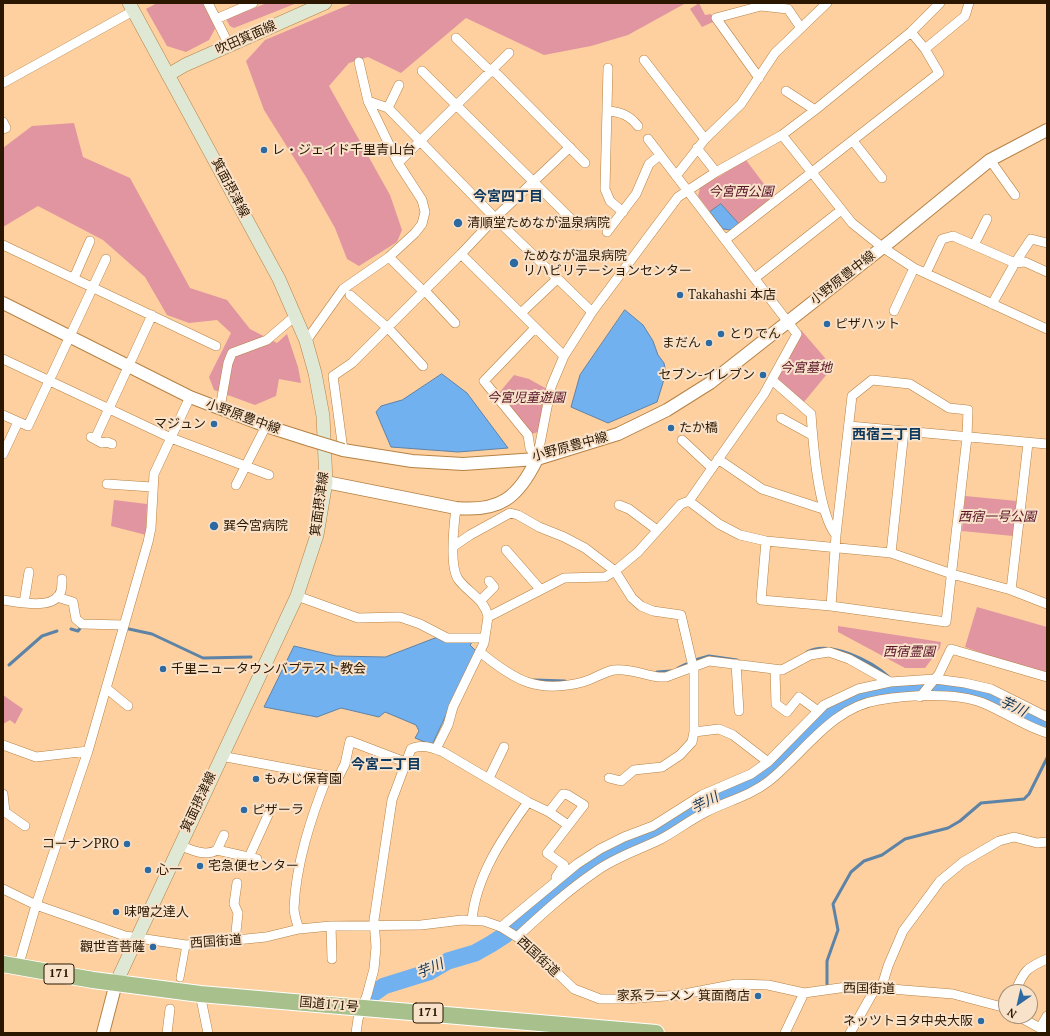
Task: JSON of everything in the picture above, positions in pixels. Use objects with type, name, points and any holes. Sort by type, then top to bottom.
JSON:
[{"type":"highway","name":"国道171号","points":[[10,965],[116,983],[200,994],[362,1007],[616,1032],[656,1033]]},
{"type":"main road","name":"吹田箕面線","points":[[168,75],[185,65],[325,3]]},
{"type":"main road","name":"箕面摂津線","points":[[116,983],[179,845],[297,596],[317,535],[326,482],[323,416],[315,373],[306,341],[279,279],[131,7]]},
{"type":"street","points":[[208,3],[229,45]]},
{"type":"street","points":[[216,19],[253,3]]},
{"type":"street","points":[[676,176],[705,139],[741,104],[775,53],[827,3]]},
{"type":"street","points":[[326,482],[456,508],[477,510],[494,506],[510,497],[522,486],[537,459],[550,387],[564,356],[592,312],[678,197],[716,172],[782,135],[911,32],[940,3]]},
{"type":"street","points":[[925,49],[965,16],[969,3]]},
{"type":"street","points":[[759,78],[716,18],[761,6],[788,9],[801,28]]},
{"type":"street","points":[[3,83],[131,7]]},
{"type":"street","points":[[725,240],[939,73],[925,49],[911,32]]},
{"type":"street","points":[[456,38],[491,70],[585,163]]},
{"type":"street","points":[[398,163],[422,142],[509,53]]},
{"type":"street","points":[[644,60],[705,139]]},
{"type":"street","points":[[306,341],[343,289],[389,257],[415,233],[422,224],[425,212],[422,200],[398,163],[368,101],[359,62]]},
{"type":"street","points":[[608,68],[605,189],[610,201],[623,212]]},
{"type":"street","points":[[422,71],[578,226]]},
{"type":"street","points":[[388,108],[399,85]]},
{"type":"street","points":[[786,91],[815,110]]},
{"type":"street","points":[[368,101],[388,108],[495,218],[556,279],[592,312]]},
{"type":"street","points":[[608,111],[622,112],[633,119],[638,126]]},
{"type":"street","points":[[3,122],[6,128],[3,129]]},
{"type":"street","name":"小野原豊中線","points":[[3,303],[190,397],[266,426],[342,450],[412,462],[456,464],[537,459],[618,434],[667,410],[710,383],[990,160],[1047,130]]},
{"type":"street","points":[[782,135],[840,210],[852,223],[882,247],[926,274],[1047,329]]},
{"type":"street","points":[[488,617],[564,578],[605,577],[615,571],[638,552],[681,504],[689,500],[772,380],[797,334],[648,139]]},
{"type":"street","points":[[853,141],[882,178]]},
{"type":"street","points":[[342,450],[333,376],[352,363],[495,218],[570,147]]},
{"type":"street","points":[[697,148],[716,172]]},
{"type":"street","points":[[608,232],[636,194],[649,164],[660,155]]},
{"type":"street","points":[[990,160],[1015,195]]},
{"type":"street","points":[[755,278],[840,210]]},
{"type":"street","points":[[974,245],[986,219]]},
{"type":"street","points":[[926,274],[942,239],[953,236],[1015,263],[1024,262],[1047,272]]},
{"type":"street","points":[[992,304],[1015,263],[1031,239],[1047,243]]},
{"type":"street","points":[[74,278],[90,240]]},
{"type":"street","points":[[3,245],[216,346]]},
{"type":"street","points":[[461,254],[564,356]]},
{"type":"street","points":[[389,257],[455,322]]},
{"type":"street","points":[[3,415],[28,426],[106,259]]},
{"type":"street","points":[[894,311],[914,268]]},
{"type":"street","points":[[521,313],[556,279]]},
{"type":"street","points":[[350,295],[390,330],[423,366]]},
{"type":"street","points":[[112,444],[107,442],[102,443],[93,438],[110,408],[152,315]]},
{"type":"street","points":[[220,408],[228,363],[232,353],[267,340],[295,316]]},
{"type":"street","points":[[535,328],[484,381],[528,435],[530,448],[537,459]]},
{"type":"street","points":[[3,359],[171,438],[269,475]]},
{"type":"street","points":[[772,380],[811,414],[812,434],[823,509],[830,527],[836,535]]},
{"type":"street","points":[[766,541],[761,600],[831,606],[946,622],[967,437],[968,410],[949,408],[910,384],[872,380],[852,396],[836,535],[831,606]]},
{"type":"street","points":[[10,965],[36,905],[88,751],[151,528],[152,488],[154,474],[190,397]]},
{"type":"street","points":[[781,418],[812,434]]},
{"type":"street","points":[[3,454],[18,422]]},
{"type":"street","points":[[236,485],[266,426]]},
{"type":"street","points":[[849,426],[1047,444]]},
{"type":"street","points":[[891,554],[904,431]]},
{"type":"street","points":[[682,440],[712,468]]},
{"type":"street","points":[[1011,590],[1028,443]]},
{"type":"street","points":[[718,459],[762,489],[823,509]]},
{"type":"street","points":[[108,484],[152,488]]},
{"type":"street","points":[[689,500],[720,524],[740,535],[766,541],[891,554],[952,574],[1011,590],[1047,604]]},
{"type":"street","points":[[619,506],[629,509],[657,530]]},
{"type":"street","points":[[436,749],[448,725],[453,707],[480,652],[485,638],[488,617],[484,605],[463,585],[455,574],[452,561],[456,508]]},
{"type":"street","points":[[454,546],[470,535],[510,513],[518,515],[539,527],[564,536],[585,548],[615,571],[632,598],[641,606],[653,611],[681,614],[693,666],[694,732],[692,742],[680,755],[662,767],[634,770],[621,781],[609,778]]},
{"type":"street","points":[[506,550],[540,589]]},
{"type":"street","points":[[24,603],[29,572]]},
{"type":"street","points":[[3,600],[42,605],[57,597],[61,592],[62,579]]},
{"type":"street","points":[[480,600],[494,587],[489,581]]},
{"type":"street","points":[[297,596],[358,618],[400,617],[420,624],[447,638],[485,638]]},
{"type":"street","points":[[57,597],[73,602],[76,619],[82,624],[124,625]]},
{"type":"street","points":[[922,695],[933,681],[951,649],[1047,677]]},
{"type":"street","points":[[480,652],[511,676],[526,683],[550,686],[579,683],[615,670],[660,678],[709,660],[775,670],[788,668],[815,653],[829,652],[848,659],[890,682]]},
{"type":"street","points":[[736,664],[739,711]]},
{"type":"street","points":[[775,670],[776,704],[787,712],[799,697],[818,711]]},
{"type":"street","points":[[503,928],[552,884],[600,849],[624,837],[653,826],[695,799],[751,774],[768,762],[824,705],[854,690],[890,682],[933,681],[988,687],[1047,717]]},
{"type":"street","points":[[106,688],[128,706]]},
{"type":"street","points":[[515,936],[578,884],[605,866],[663,838],[706,812],[760,788],[783,770],[829,724],[849,710],[875,701],[922,695],[952,696],[972,700],[990,707],[1027,726],[1047,733]]},
{"type":"street","points":[[694,732],[719,729],[733,735],[768,762]]},
{"type":"street","points":[[221,756],[338,778],[341,776],[350,741],[405,762]]},
{"type":"street","points":[[3,745],[36,757],[88,751]]},
{"type":"street","points":[[356,1033],[358,1019],[374,969],[376,947],[374,920],[386,829],[392,800],[411,749],[415,747],[436,749],[528,802],[549,812],[568,825]]},
{"type":"street","points":[[488,778],[504,747]]},
{"type":"street","points":[[299,929],[294,910],[301,859],[314,810],[328,777]]},
{"type":"street","points":[[3,794],[5,812],[25,826]]},
{"type":"street","points":[[549,812],[563,794],[568,795],[584,806],[547,853],[564,866],[552,884]]},
{"type":"street","points":[[472,920],[477,893],[499,843],[528,802]]},
{"type":"street","points":[[217,850],[253,858],[262,837],[268,816]]},
{"type":"street","points":[[179,845],[200,852],[212,853],[217,850],[224,835]]},
{"type":"street","points":[[850,1033],[878,989],[903,931],[940,881],[963,862],[999,841],[1014,837],[1037,843],[1047,842]]},
{"type":"street","points":[[235,941],[238,913],[234,904],[237,883]]},
{"type":"street","name":"西国街道","points":[[3,890],[36,905],[125,936],[186,945],[266,937],[299,929],[331,926],[421,925],[472,920],[484,921],[503,928],[525,942],[570,986],[583,994],[600,999],[624,999],[679,995],[736,984],[768,985],[804,993],[854,986],[952,994],[998,1006]]},
{"type":"street","points":[[331,926],[332,959]]},
{"type":"street","points":[[180,978],[186,945]]},
{"type":"street","points":[[1019,984],[1027,969],[1032,965],[1047,959]]},
{"type":"street","points":[[103,1033],[116,983]]},
{"type":"street","points":[[785,1033],[804,993]]},
{"type":"street","points":[[200,994],[208,1033]]},
{"type":"street","points":[[167,1033],[170,1009]]},
{"type":"street","points":[[1032,1024],[1043,1030],[1047,1016]]},
{"type":"green space","points":[[157,3],[203,3],[216,27],[209,40],[186,52],[167,46],[146,9]]},
{"type":"green space","points":[[267,3],[297,3],[234,28],[230,26],[226,19]]},
{"type":"green space","points":[[353,3],[686,3],[628,35],[591,46],[544,55],[466,18],[401,73],[368,57],[349,63],[329,86],[390,195],[402,230],[397,242],[359,266],[347,259],[335,228],[306,177],[264,110],[246,61],[265,40]]},
{"type":"green space","points":[[699,3],[705,15],[711,14],[715,21],[702,27],[690,9]]},
{"type":"green space","points":[[74,123],[83,157],[130,178],[190,288],[227,300],[250,329],[277,343],[287,334],[298,367],[301,383],[279,379],[276,396],[255,405],[214,390],[209,377],[231,333],[217,320],[189,323],[167,315],[145,277],[103,240],[38,206],[3,227],[3,148],[32,126]]},
{"type":"green space","name":"今宮西公園","points":[[746,160],[773,196],[739,224],[721,204],[710,212],[698,196],[700,188]]},
{"type":"green space","name":"今宮墓地","points":[[801,330],[825,358],[827,374],[804,402],[777,378],[796,344]]},
{"type":"green space","name":"今宮児童遊園","points":[[514,375],[529,379],[547,389],[538,432],[532,434],[499,393]]},
{"type":"green space","name":"西宿一号公園","points":[[965,496],[1017,501],[1013,536],[962,531]]},
{"type":"green space","points":[[114,500],[147,504],[146,535],[111,526]]},
{"type":"green space","points":[[977,607],[1047,627],[1047,677],[965,647]]},
{"type":"green space","name":"西宿霊園","points":[[838,626],[941,642],[940,648],[925,668],[905,668],[838,632]]},
{"type":"green space","points":[[3,695],[23,709],[15,724],[10,720],[3,724]]},
{"type":"water","points":[[721,204],[739,224],[731,230],[723,229],[710,212]]},
{"type":"water","points":[[625,310],[643,325],[653,341],[658,355],[664,363],[666,373],[657,402],[608,423],[571,407],[580,375]]},
{"type":"water","points":[[442,374],[467,393],[508,448],[458,452],[391,447],[376,412],[381,406],[402,400]]},
{"type":"water","points":[[438,637],[473,641],[470,645],[476,651],[432,745],[415,738],[419,731],[416,725],[385,712],[379,717],[341,708],[317,717],[264,707],[294,646],[336,656],[385,657]]},
{"type":"waterway","points":[[71,629],[78,631],[81,627]]},
{"type":"waterway","points":[[129,629],[152,634],[203,658],[251,657]]},
{"type":"waterway","points":[[9,665],[42,636],[57,631]]},
{"type":"waterway","points":[[807,652],[816,649],[838,650],[861,659],[889,677]]},
{"type":"waterway","points":[[695,660],[709,656],[737,660]]},
{"type":"waterway","points":[[678,668],[686,664]]},
{"type":"waterway","points":[[657,672],[671,671]]},
{"type":"waterway","points":[[534,680],[565,681]]},
{"type":"waterway","name":"芋川","points":[[374,993],[384,986],[429,972],[448,961],[475,953],[491,944],[505,935],[555,890],[597,859],[628,842],[655,832],[699,804],[755,780],[773,766],[827,714],[860,695],[883,690],[933,687],[959,688],[977,691],[996,698],[1047,723]]},
{"type":"waterway","points":[[827,984],[827,961],[838,930],[833,904],[851,872],[864,861],[882,855],[905,839],[948,828],[960,821],[981,803],[1024,799],[1029,794],[1047,758]]},
{"type":"place","name":"レ・ジェイド千里青山台","points":[[264,150]]},
{"type":"place","name":"清順堂ためなが温泉病院","points":[[458,223]]},
{"type":"place","name":"ためなが温泉病院 リハビリテーションセンター","points":[[514,263]]},
{"type":"place","name":"Takahashi 本店","points":[[680,295]]},
{"type":"place","name":"ピザハット","points":[[827,324]]},
{"type":"place","name":"とりでん","points":[[721,334]]},
{"type":"place","name":"まだん","points":[[709,343]]},
{"type":"place","name":"セブン-イレブン","points":[[763,375]]},
{"type":"place","name":"マジュン","points":[[214,424]]},
{"type":"place","name":"たか橋","points":[[671,428]]},
{"type":"place","name":"巽今宮病院","points":[[214,526]]},
{"type":"place","name":"千里ニュータウンバプテスト教会","points":[[163,669]]},
{"type":"place","name":"もみじ保育園","points":[[256,779]]},
{"type":"place","name":"ピザーラ","points":[[244,810]]},
{"type":"place","name":"コーナンPRO","points":[[127,844]]},
{"type":"place","name":"宅急便センター","points":[[200,866]]},
{"type":"place","name":"心一","points":[[148,870]]},
{"type":"place","name":"味噌之達人","points":[[116,912]]},
{"type":"place","name":"觀世音菩薩","points":[[153,947]]},
{"type":"place","name":"家系ラーメン 箕面商店","points":[[758,996]]},
{"type":"place","name":"ネッツトヨタ中央大阪","points":[[981,1021]]},
{"type":"district","name":"今宮四丁目","points":[[508,197]]},
{"type":"district","name":"西宿三丁目","points":[[887,435]]},
{"type":"district","name":"今宮二丁目","points":[[386,765]]}]
